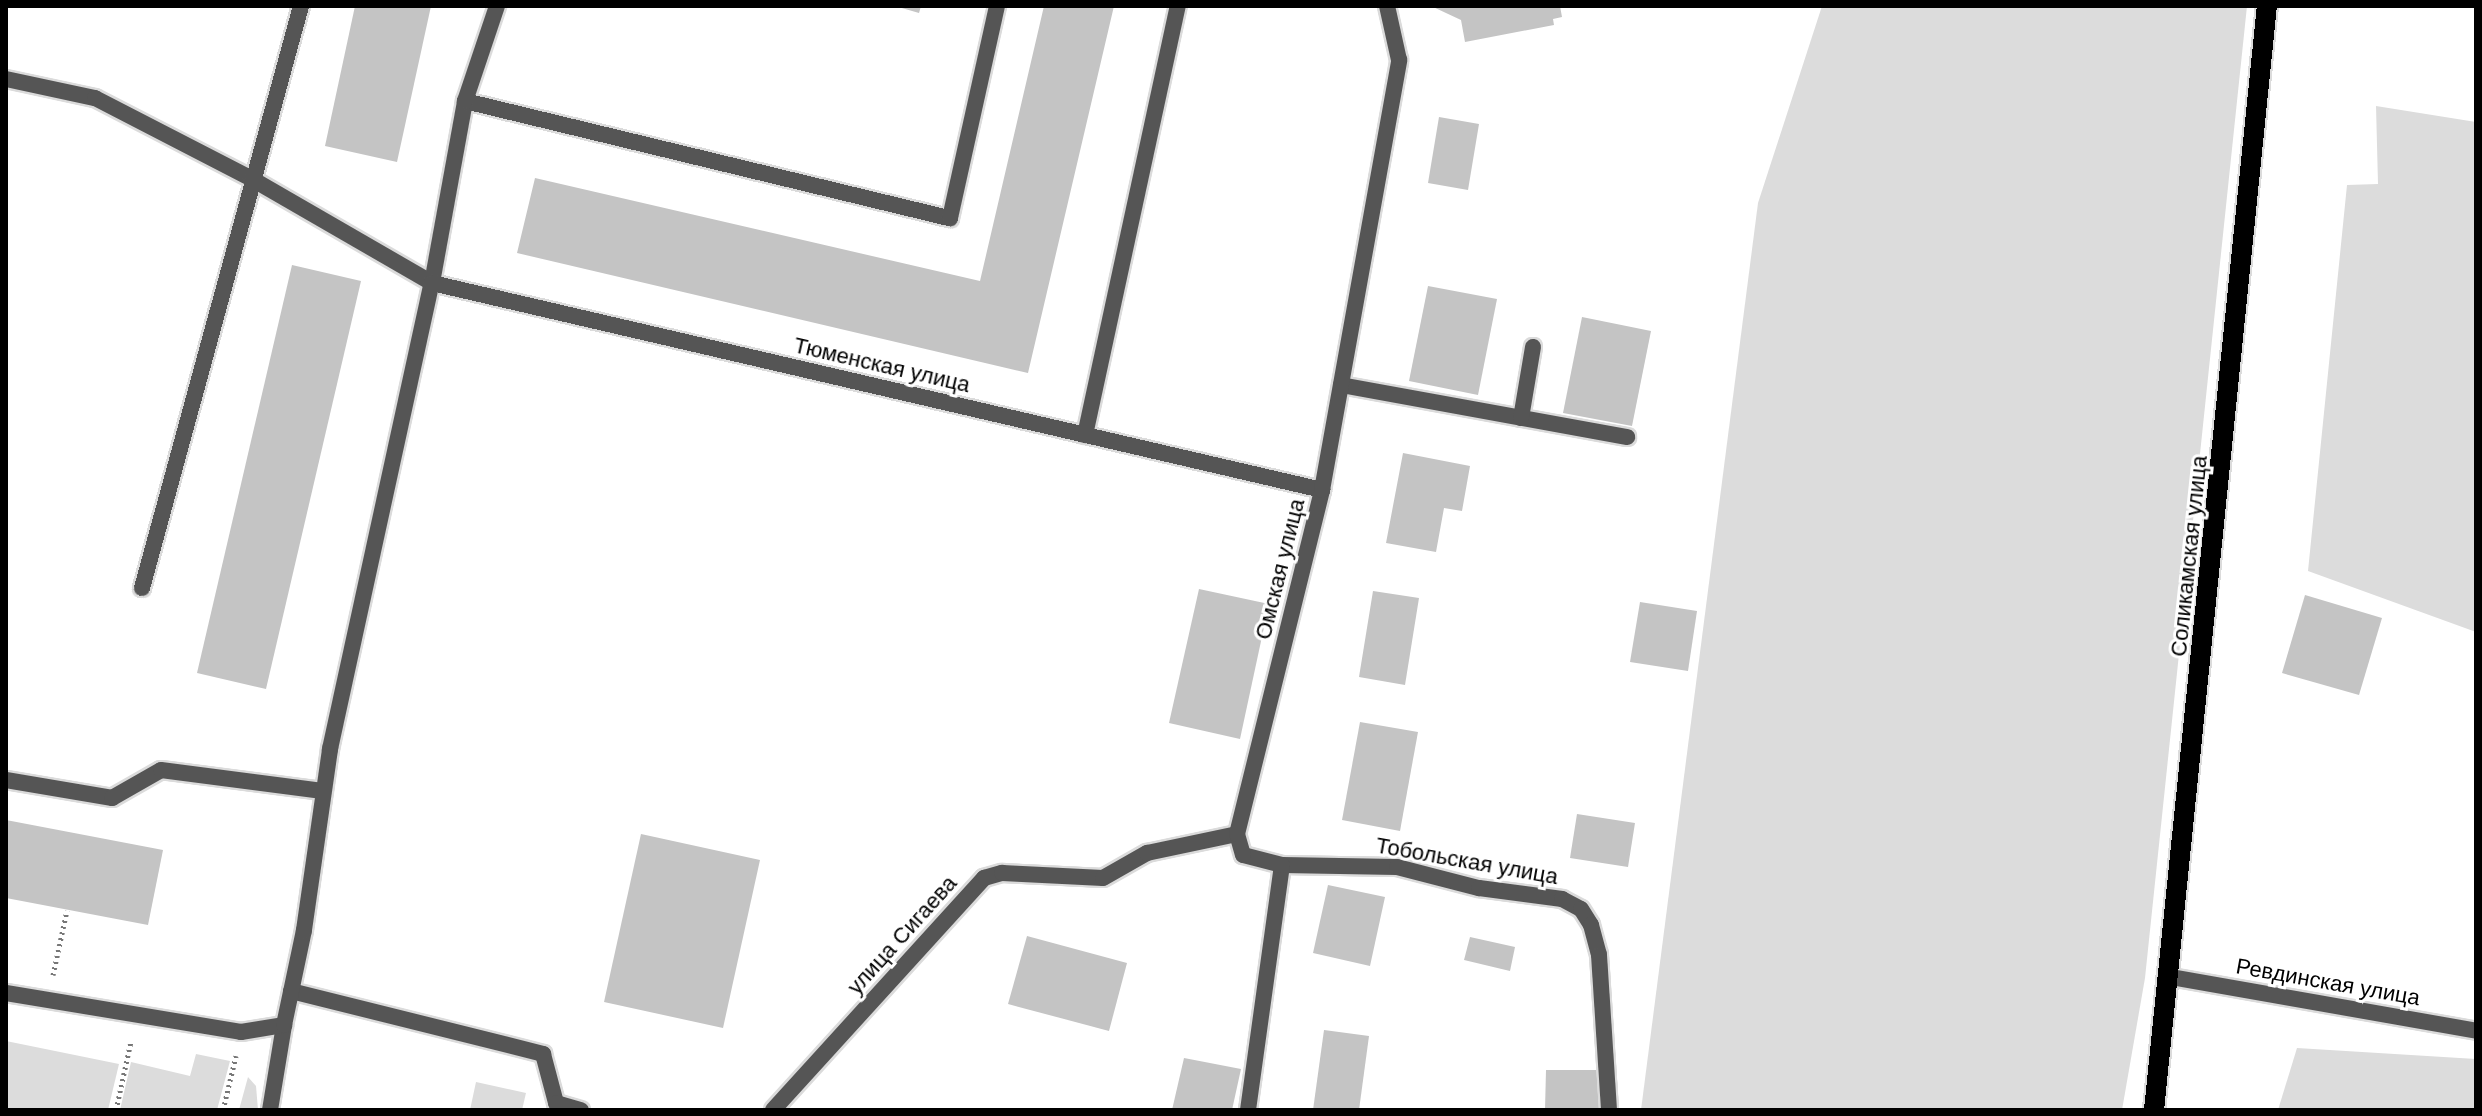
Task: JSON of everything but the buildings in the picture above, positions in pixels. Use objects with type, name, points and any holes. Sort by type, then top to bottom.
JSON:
[{"type":"main road","name":"Соликамская улица","points":[[2154,1110],[2171,977],[2267,6]]},
{"type":"street","points":[[142,588],[301,6]]},
{"type":"street","points":[[270,1110],[323,791],[432,283],[465,101],[497,6]]},
{"type":"street","points":[[465,101],[950,218],[997,6]]},
{"type":"street","points":[[1085,435],[1178,6]]},
{"type":"street","name":"Омская улица","points":[[1237,834],[1322,490],[1399,60],[1387,6]]},
{"type":"street","name":"Тюменская улица","points":[[6,79],[95,98],[252,179],[432,283],[1322,490]]},
{"type":"street","points":[[1521,418],[1533,347]]},
{"type":"street","points":[[1341,385],[1627,437]]},
{"type":"street","points":[[6,780],[112,798],[161,770],[323,791]]},
{"type":"street","points":[[1237,834],[1243,855],[1282,865],[1248,1110]]},
{"type":"street","name":"улица Сигаева","points":[[773,1110],[984,878],[1002,873],[1103,878],[1147,853],[1237,834]]},
{"type":"street","name":"Тобольская улица","points":[[1282,865],[1397,867],[1479,888],[1562,899],[1581,909],[1591,925],[1599,955],[1609,1110]]},
{"type":"street","name":"Ревдинская улица","points":[[2171,977],[2476,1031]]},
{"type":"street","points":[[291,991],[543,1054],[556,1103],[581,1110]]},
{"type":"street","points":[[6,993],[241,1032],[284,1025]]},
{"type":"path","points":[[47,999],[67,910]]},
{"type":"path","points":[[116,1110],[138,1013]]},
{"type":"path","points":[[223,1110],[241,1032]]},
{"type":"shaded area","points":[[1822,6],[2247,6],[2145,978],[2122,1110],[1641,1110],[1758,203]]},
{"type":"shaded area","points":[[2376,106],[2476,122],[2476,632],[2308,571],[2347,185],[2378,184]]},
{"type":"shaded area","points":[[6,1041],[119,1064],[108,1110],[6,1110]]},
{"type":"shaded area","points":[[2297,1048],[2476,1059],[2476,1110],[2278,1110]]},
{"type":"shaded area","points":[[196,1054],[230,1061],[217,1110],[120,1110],[131,1062],[190,1076]]},
{"type":"shaded area","points":[[248,1077],[256,1086],[258,1110],[239,1110]]},
{"type":"shaded area","points":[[476,1082],[526,1093],[522,1110],[470,1110]]}]
